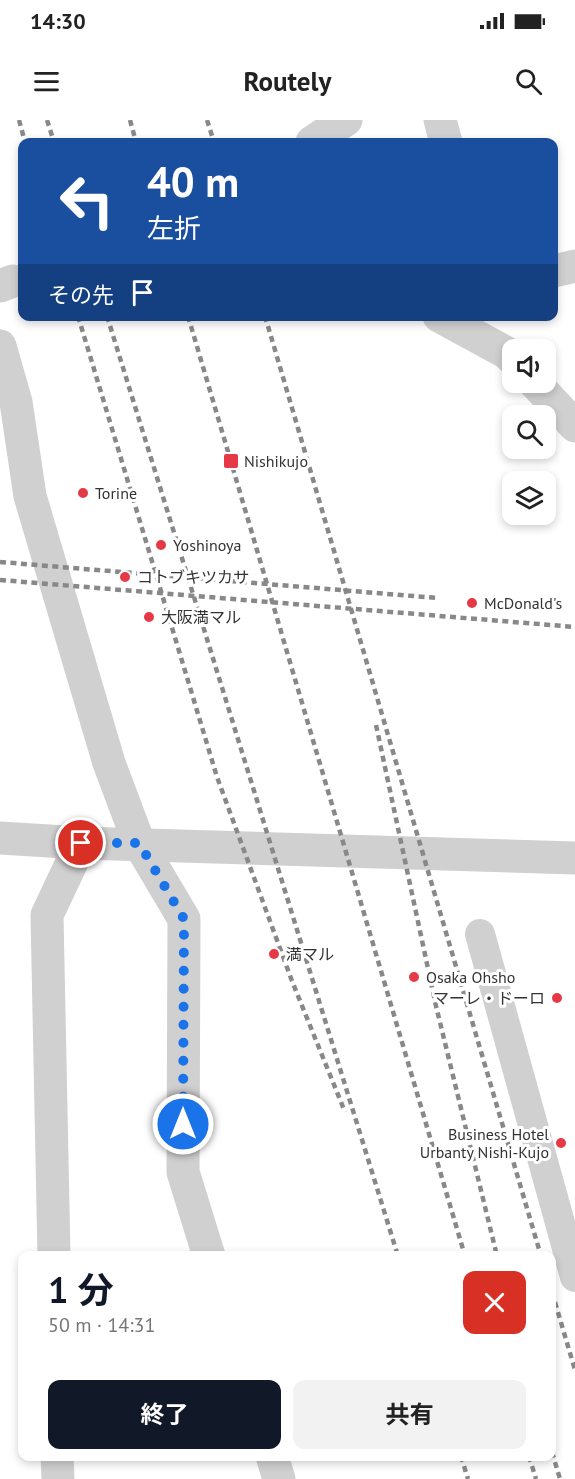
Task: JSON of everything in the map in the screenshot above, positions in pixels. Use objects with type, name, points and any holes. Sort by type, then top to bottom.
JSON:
[{"type":"street","points":[[304,120],[311,138]]},
{"type":"street","points":[[318,138],[346,120]]},
{"type":"street","points":[[440,120],[445,138]]},
{"type":"street","points":[[558,270],[575,266]]},
{"type":"street","points":[[449,321],[502,351]]},
{"type":"street","points":[[498,321],[504,339]]},
{"type":"street","points":[[0,346],[16,402],[30,496],[109,763],[139,843],[184,919],[183,1172],[207,1251]]},
{"type":"street","points":[[544,393],[575,426]]},
{"type":"street","points":[[0,838],[81,843],[575,858]]},
{"type":"street","points":[[54,1251],[47,915],[81,843]]},
{"type":"street","points":[[57,1461],[58,1479]]},
{"type":"street","points":[[274,1461],[279,1479]]},
{"type":"lane","points":[[480,934],[575,1277]]},
{"type":"railway","points":[[19,120],[24,138]]},
{"type":"railway","points":[[47,120],[53,138]]},
{"type":"railway","points":[[130,120],[135,138]]},
{"type":"railway","points":[[207,120],[213,138]]},
{"type":"railway","points":[[80,321],[217,777],[292,981],[345,1112]]},
{"type":"railway","points":[[109,321],[396,1251]]},
{"type":"railway","points":[[189,321],[464,1251]]},
{"type":"railway","points":[[266,321],[540,1251]]},
{"type":"railway","points":[[0,562],[437,598]]},
{"type":"railway","points":[[0,580],[575,627]]},
{"type":"railway","points":[[376,725],[436,1006],[496,1251]]},
{"type":"railway","points":[[556,1306],[575,1370]]},
{"type":"railway","points":[[463,1461],[468,1479]]},
{"type":"railway","points":[[531,1461],[536,1479]]},
{"type":"railway","points":[[555,1461],[560,1479]]},
{"type":"place","name":"Nishikujo","points":[[231,461]]},
{"type":"place","name":"Torine","points":[[83,493]]},
{"type":"place","name":"Yoshinoya","points":[[161,545]]},
{"type":"place","name":"コトブキツカサ","points":[[125,577]]},
{"type":"place","name":"McDonald's","points":[[472,603]]},
{"type":"place","name":"大阪満マル","points":[[149,617]]},
{"type":"place","name":"満マル","points":[[274,954]]},
{"type":"place","name":"Osaka Ohsho","points":[[414,977]]},
{"type":"place","name":"マーレ・ドーロ","points":[[557,998]]},
{"type":"place","name":"Business Hotel Urbanty Nishi-Kujo","points":[[561,1143]]},
{"type":"route","points":[[81,843],[139,843],[184,919],[183,1124]]}]
